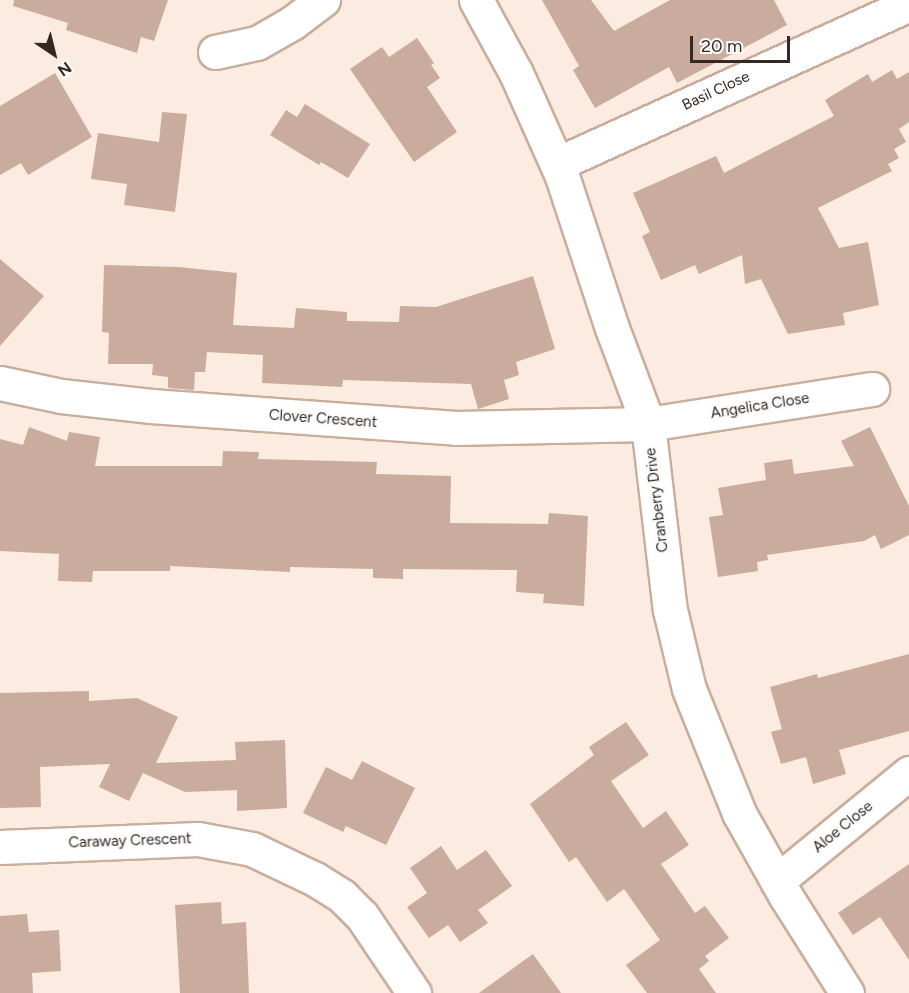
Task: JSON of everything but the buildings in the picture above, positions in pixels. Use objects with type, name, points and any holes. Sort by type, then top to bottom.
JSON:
[{"type":"street","points":[[215,52],[257,43],[292,23],[323,0]]},
{"type":"street","name":"Cranberry Drive","points":[[476,0],[516,73],[557,164],[648,424],[670,610],[689,689],[739,813],[777,881],[847,993]]},
{"type":"street","name":"Basil Close","points":[[557,164],[909,4]]},
{"type":"street","name":"Clover Crescent","points":[[0,383],[61,396],[151,406],[456,428],[648,424]]},
{"type":"street","name":"Angelica Close","points":[[648,424],[872,389]]},
{"type":"street","name":"Aloe Close","points":[[777,881],[909,773]]},
{"type":"street","name":"Caraway Crescent","points":[[0,847],[198,838],[252,849],[315,879],[342,896],[362,916],[414,993]]}]
